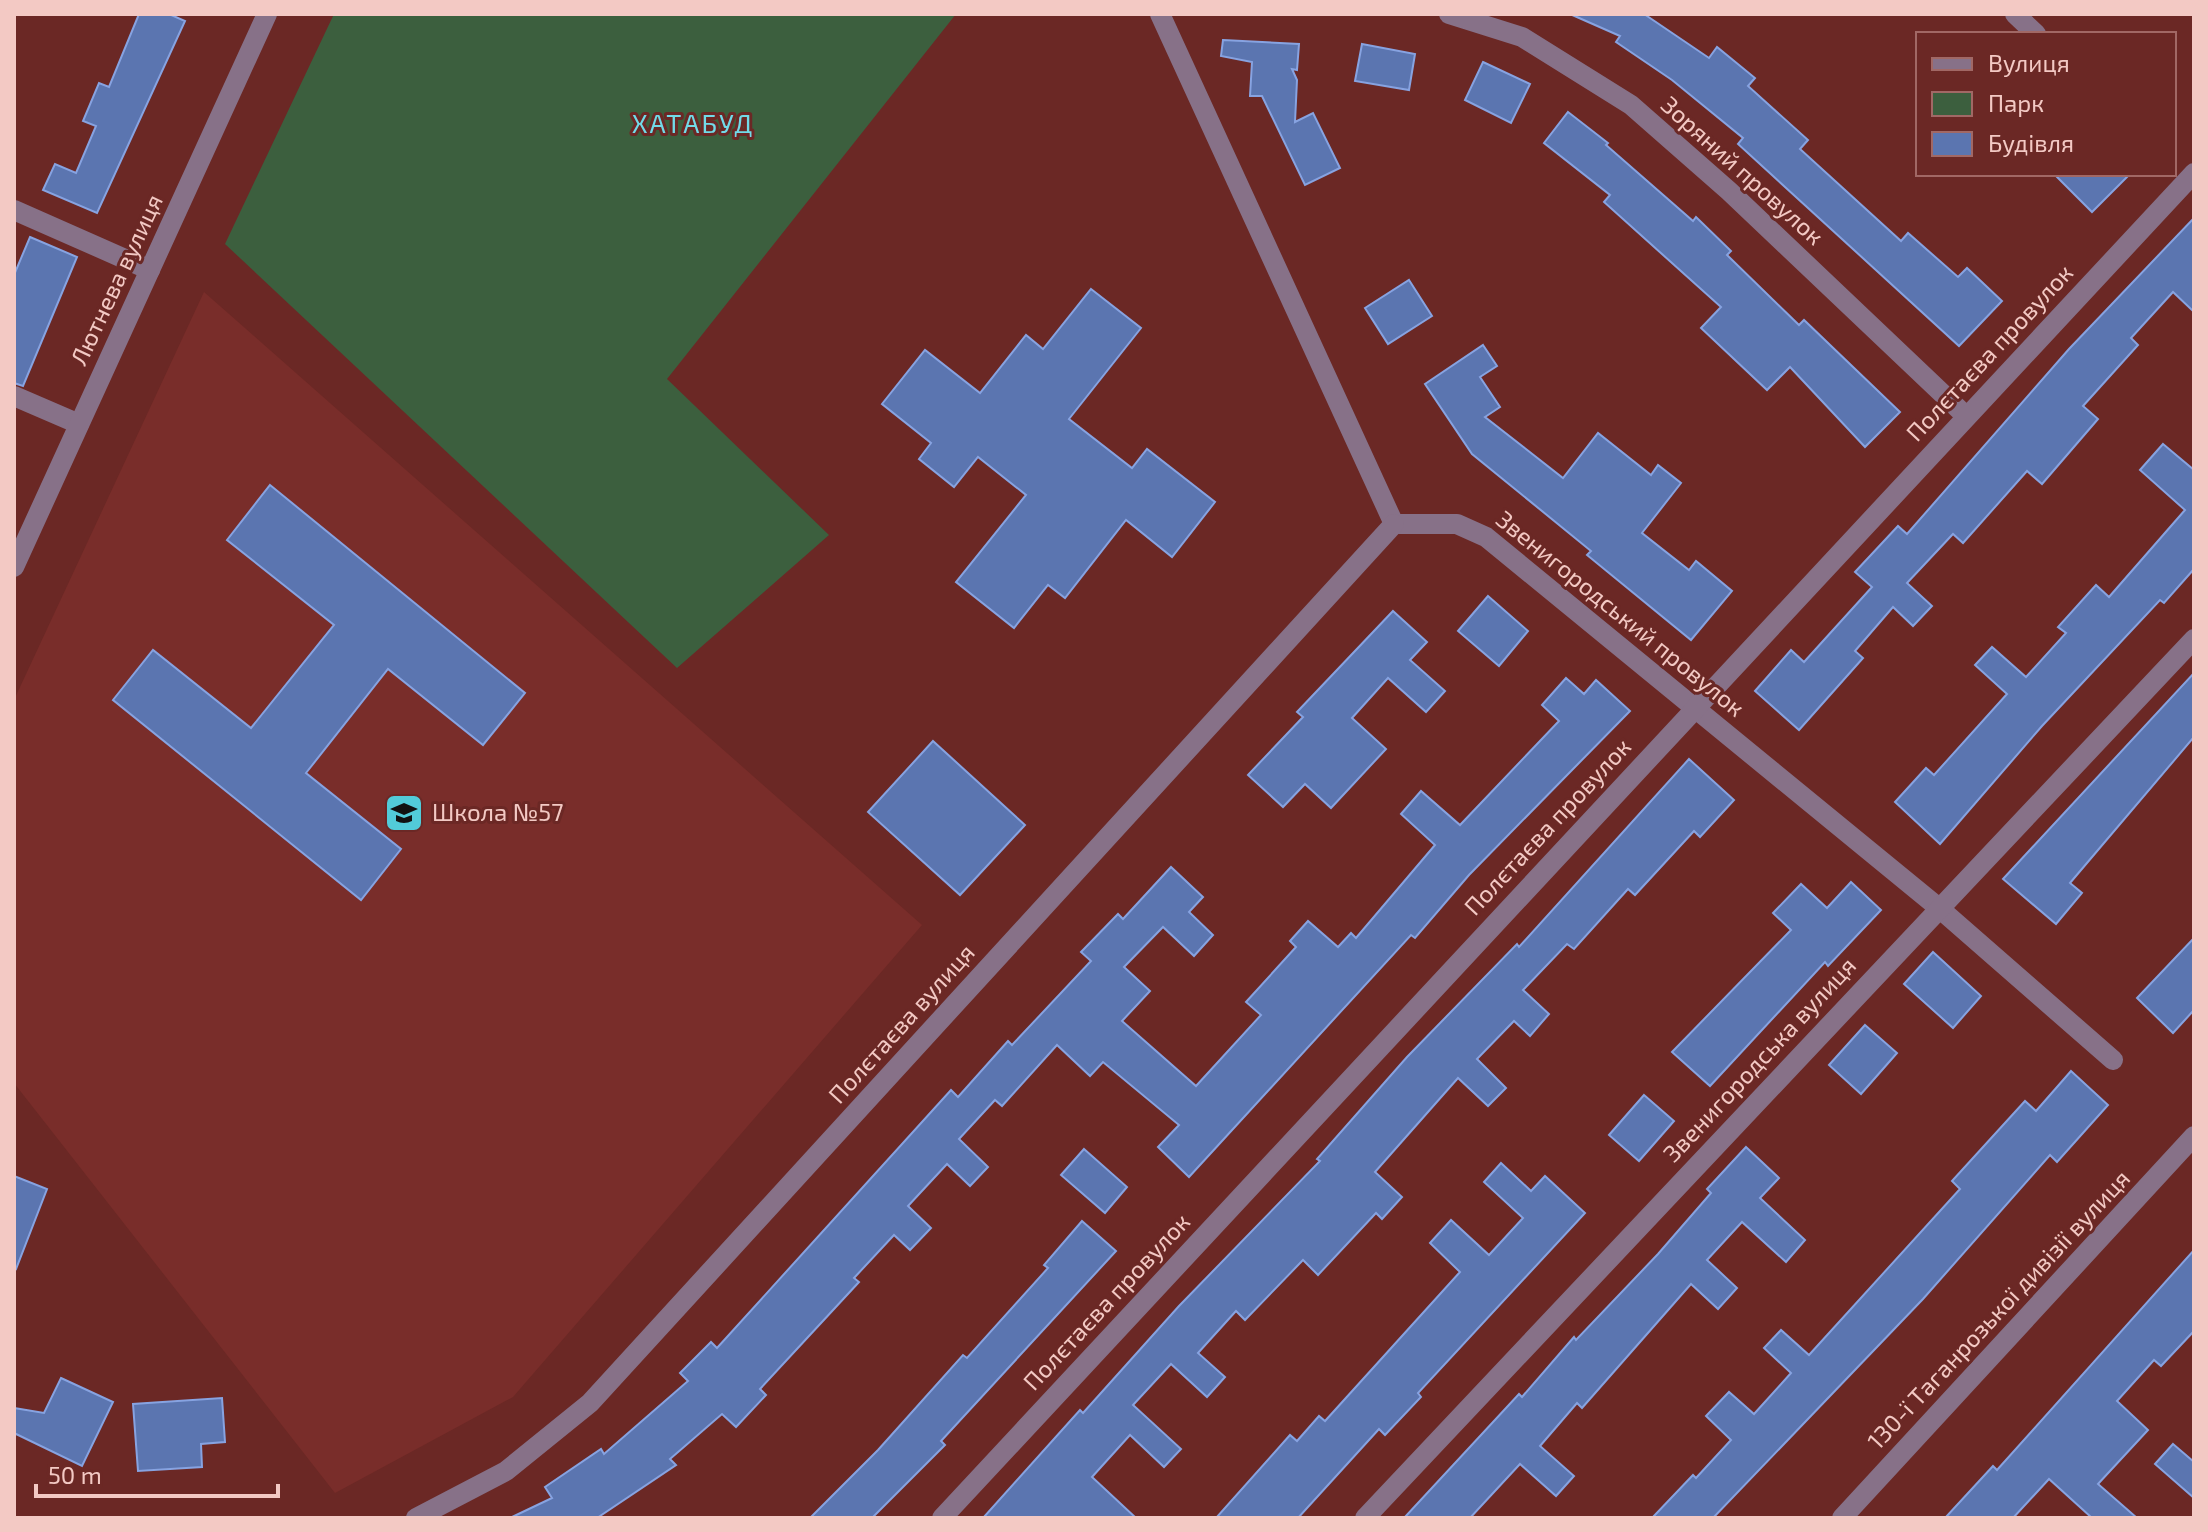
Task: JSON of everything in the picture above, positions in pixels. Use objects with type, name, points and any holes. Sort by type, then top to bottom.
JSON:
[{"type":"street","name":"Лютнева вулиця","points":[[14,567],[267,14]]},
{"type":"street","points":[[1160,14],[1394,524]]},
{"type":"street","name":"Зоряний провулок","points":[[1449,14],[1522,37],[1631,105],[1729,191],[1966,416]]},
{"type":"street","points":[[2015,14],[2034,32]]},
{"type":"street","name":"Полєтаєва провулок","points":[[942,1518],[2192,175]]},
{"type":"street","points":[[14,210],[150,270]]},
{"type":"street","points":[[14,396],[79,424]]},
{"type":"street","name":"Звенигородський провулок","points":[[1394,524],[1457,524],[1473,528],[1939,908],[2113,1060]]},
{"type":"street","name":"Полєтаєва вулиця","points":[[416,1518],[506,1471],[550,1439],[590,1403],[1394,524]]},
{"type":"street","name":"Звенигородська вулиця","points":[[1365,1518],[2194,639]]},
{"type":"street","name":"130-ї Таганрозької дивізії вулиця","points":[[1842,1518],[2194,1136]]},
{"type":"shaded area","name":"Школа №57","points":[[204,292],[922,925],[513,1397],[335,1493],[14,1083],[14,700]]},
{"type":"green space","points":[[334,14],[956,14],[667,379],[829,535],[677,668],[225,244]]},
{"type":"building","points":[[139,14],[169,14],[185,21],[97,213],[43,190],[55,164],[76,173],[96,126],[83,121],[99,83],[109,87]]},
{"type":"building","points":[[1570,14],[1644,14],[1709,58],[1717,47],[1755,78],[1748,86],[1808,140],[1800,149],[1901,241],[1908,233],[1958,277],[1967,268],[2002,301],[1959,346],[1738,144],[1743,138],[1672,80],[1616,42],[1620,36]]},
{"type":"building","points":[[1223,40],[1299,44],[1297,70],[1292,69],[1297,80],[1295,122],[1313,113],[1340,168],[1305,185],[1262,96],[1250,96],[1252,62],[1221,56]]},
{"type":"building","points":[[1362,44],[1415,54],[1409,90],[1355,81]]},
{"type":"building","points":[[1483,62],[1530,84],[1511,123],[1465,100]]},
{"type":"building","points":[[1568,112],[1608,143],[1606,145],[1693,221],[1696,217],[1731,251],[1727,255],[1799,325],[1804,320],[1900,412],[1865,447],[1790,367],[1767,390],[1701,328],[1721,307],[1604,202],[1610,195],[1544,143]]},
{"type":"building","points":[[2056,176],[2128,176],[2092,212]]},
{"type":"building","points":[[2194,218],[2194,312],[2173,292],[2131,338],[2138,345],[2083,406],[2098,419],[2042,484],[2027,471],[1963,543],[1953,534],[1907,583],[1932,606],[1913,626],[1893,607],[1855,651],[1863,658],[1799,730],[1755,691],[1791,650],[1804,662],[1872,587],[1855,572],[1898,526],[1907,534],[2069,349]]},
{"type":"building","points":[[30,237],[77,257],[23,386],[14,383],[14,275]]},
{"type":"building","points":[[1409,280],[1432,316],[1388,344],[1365,308]]},
{"type":"building","points":[[1091,289],[1141,328],[1069,419],[1132,468],[1147,449],[1215,502],[1172,557],[1126,520],[1065,598],[1048,585],[1014,628],[956,582],[1026,495],[978,457],[954,487],[919,459],[931,443],[882,404],[925,350],[980,393],[1026,335],[1043,349]]},
{"type":"building","points":[[1483,345],[1497,366],[1480,377],[1500,407],[1485,417],[1563,478],[1598,433],[1651,475],[1658,465],[1681,483],[1642,533],[1689,570],[1696,561],[1732,591],[1691,640],[1587,555],[1591,551],[1472,454],[1425,384]]},
{"type":"building","points":[[2163,444],[2194,470],[2194,569],[2164,603],[2160,600],[2042,726],[1940,844],[1895,802],[1926,768],[1934,775],[2007,694],[1975,665],[1992,647],[2026,677],[2066,633],[2058,627],[2096,585],[2109,597],[2185,510],[2140,470]]},
{"type":"building","points":[[270,485],[525,693],[483,745],[388,669],[306,773],[401,849],[361,900],[113,700],[153,650],[251,728],[334,625],[227,540]]},
{"type":"building","points":[[1488,596],[1528,631],[1499,666],[1458,631]]},
{"type":"building","points":[[1393,611],[1427,642],[1410,660],[1445,691],[1426,712],[1388,678],[1352,718],[1386,749],[1331,808],[1305,784],[1283,807],[1248,775],[1303,717],[1297,712]]},
{"type":"building","points":[[2194,673],[2194,737],[2070,883],[2082,893],[2056,924],[2003,879]]},
{"type":"building","points":[[1566,678],[1584,694],[1596,680],[1630,711],[1469,875],[1415,938],[1411,935],[1189,1177],[1158,1147],[1179,1125],[1103,1062],[1090,1076],[1057,1045],[1002,1106],[995,1100],[959,1139],[988,1167],[970,1186],[947,1164],[908,1206],[931,1228],[910,1250],[894,1235],[854,1278],[859,1282],[760,1389],[766,1395],[736,1427],[722,1414],[670,1459],[676,1465],[597,1518],[510,1518],[552,1498],[545,1487],[601,1449],[604,1454],[688,1381],[680,1373],[711,1342],[717,1348],[951,1090],[958,1097],[1008,1041],[1012,1045],[1091,961],[1081,952],[1118,914],[1123,919],[1171,867],[1203,897],[1189,912],[1213,935],[1194,956],[1163,927],[1124,967],[1150,991],[1122,1021],[1196,1086],[1261,1015],[1246,1002],[1296,947],[1290,941],[1308,921],[1338,947],[1351,933],[1356,938],[1435,845],[1401,814],[1421,791],[1460,825],[1559,721],[1542,705]]},
{"type":"building","points":[[933,741],[1025,825],[960,895],[868,812]]},
{"type":"building","points":[[1689,759],[1734,800],[1700,837],[1694,831],[1635,895],[1628,889],[1574,949],[1567,944],[1523,990],[1549,1014],[1530,1036],[1514,1021],[1477,1059],[1506,1088],[1488,1106],[1458,1078],[1375,1172],[1402,1197],[1382,1219],[1376,1213],[1318,1275],[1303,1260],[1245,1320],[1236,1311],[1198,1353],[1225,1377],[1207,1397],[1171,1364],[1133,1405],[1181,1449],[1164,1467],[1130,1435],[1092,1477],[1136,1518],[983,1518],[1080,1410],[1083,1413],[1179,1306],[1320,1161],[1317,1159],[1407,1057],[1517,944],[1519,947]]},
{"type":"building","points":[[1851,882],[1881,910],[1828,966],[1825,962],[1710,1086],[1672,1052],[1791,930],[1773,913],[1801,884],[1827,908]]},
{"type":"building","points":[[2194,938],[2194,1010],[2173,1033],[2137,998]]},
{"type":"building","points":[[1933,952],[1981,996],[1953,1028],[1904,984]]},
{"type":"building","points":[[1865,1025],[1897,1053],[1861,1094],[1829,1065]]},
{"type":"building","points":[[2071,1071],[2108,1105],[2057,1162],[2050,1155],[1923,1299],[1713,1518],[1652,1518],[1693,1475],[1696,1478],[1731,1440],[1706,1416],[1729,1392],[1754,1414],[1791,1373],[1764,1348],[1781,1330],[1809,1355],[1960,1189],[1952,1181],[2025,1101],[2036,1111]]},
{"type":"building","points":[[1644,1095],[1674,1121],[1639,1161],[1609,1135]]},
{"type":"building","points":[[1746,1147],[1779,1178],[1760,1198],[1805,1240],[1786,1262],[1742,1222],[1707,1260],[1737,1288],[1718,1309],[1691,1284],[1582,1408],[1577,1403],[1540,1446],[1574,1476],[1556,1496],[1520,1464],[1470,1518],[1404,1518],[1519,1394],[1522,1397],[1574,1337],[1576,1340],[1658,1254],[1711,1193],[1707,1189]]},
{"type":"building","points":[[1084,1149],[1127,1187],[1105,1213],[1061,1175]]},
{"type":"building","points":[[1501,1163],[1531,1191],[1545,1176],[1585,1213],[1418,1393],[1421,1397],[1385,1435],[1379,1429],[1298,1518],[1216,1518],[1290,1435],[1297,1441],[1319,1416],[1325,1421],[1460,1272],[1430,1243],[1451,1220],[1489,1255],[1523,1218],[1484,1182]]},
{"type":"building","points":[[14,1176],[47,1189],[16,1269],[14,1268]]},
{"type":"building","points":[[1082,1221],[1116,1251],[941,1441],[945,1445],[872,1518],[810,1518],[878,1450],[963,1355],[967,1358],[1048,1268],[1044,1265]]},
{"type":"building","points":[[2194,1250],[2194,1331],[2161,1366],[2154,1360],[2117,1401],[2148,1430],[2098,1484],[2137,1518],[2092,1518],[2049,1479],[2013,1518],[1945,1518],[1993,1466],[1997,1470]]},
{"type":"building","points":[[61,1378],[113,1402],[82,1466],[14,1433],[14,1408],[44,1413]]},
{"type":"building","points":[[222,1398],[225,1442],[201,1444],[202,1467],[138,1471],[133,1404]]},
{"type":"building","points":[[2173,1444],[2194,1462],[2194,1498],[2155,1464]]},
{"type":"place","name":"Школа №57","points":[[404,813]]},
{"type":"district","name":"ХАТАБУД","points":[[693,124]]}]
